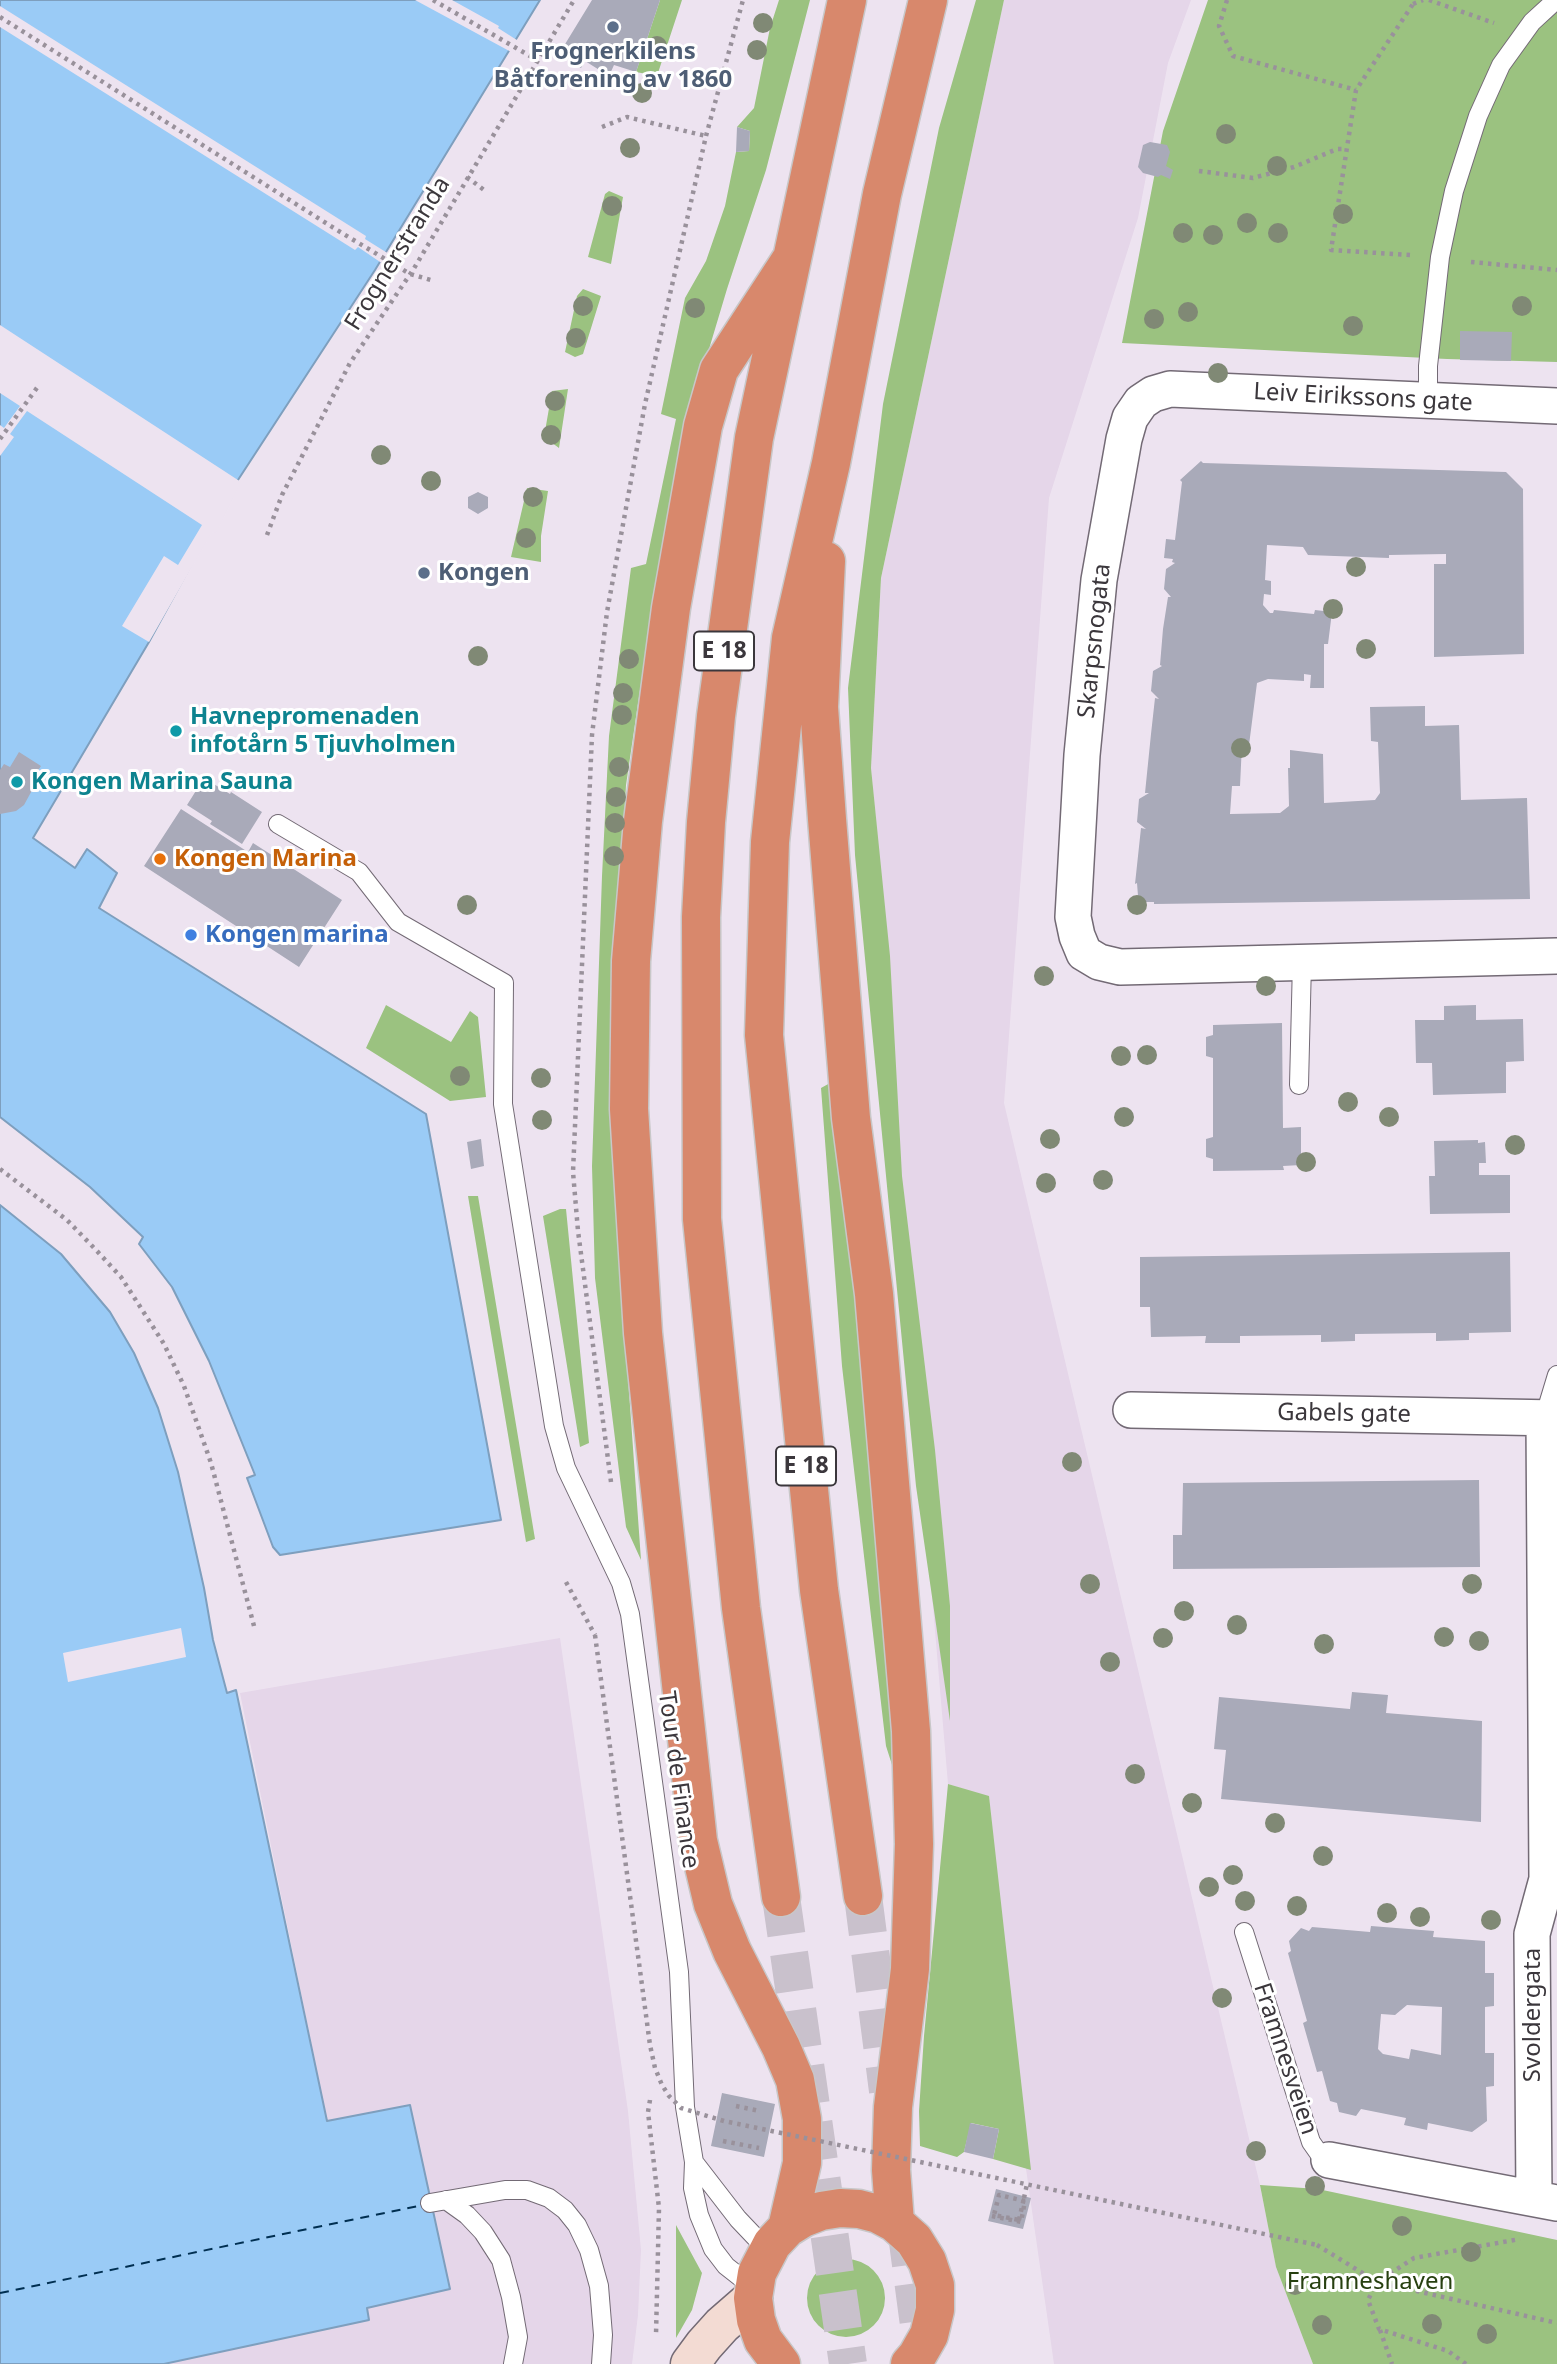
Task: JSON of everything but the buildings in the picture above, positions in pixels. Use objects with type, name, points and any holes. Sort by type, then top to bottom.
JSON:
[{"type":"highway","name":"E 18","points":[[781,1897],[741,1608],[702,1219],[701,917],[706,822],[728,621],[754,438],[847,0]]},
{"type":"highway","name":"E 18","points":[[863,1896],[819,1590],[764,1035],[770,842],[790,638],[831,463],[882,194],[928,0]]},
{"type":"highway","points":[[781,2364],[763,2340],[755,2320],[754,2293],[760,2265],[779,2236],[802,2163],[802,2119],[795,2080],[732,1951],[713,1904],[698,1841],[643,1333],[629,1110],[631,961],[643,821],[671,608],[703,426],[719,370],[793,258]]},
{"type":"highway","points":[[831,463],[819,707],[851,1118],[874,1294],[911,1731],[914,1844],[910,1969],[893,2106],[891,2170],[895,2223]]},
{"type":"highway","points":[[779,2236],[803,2218],[840,2208],[878,2214],[895,2223],[914,2240],[927,2261],[935,2285],[935,2310],[929,2334],[914,2361]]},
{"type":"street","name":"Leiv Eirikssons gate","points":[[1170,389],[1557,406]]},
{"type":"street","name":"Skarpsnogata","points":[[1170,389],[1153,394],[1141,402],[1130,418],[1100,580],[1082,755],[1073,917],[1077,936],[1084,953],[1099,962],[1120,967],[1302,962]]},
{"type":"street","points":[[1302,962],[1557,956]]},
{"type":"street","name":"Gabels gate","points":[[1131,1410],[1550,1418]]},
{"type":"street","name":"Svoldergata","points":[[1546,2200],[1532,1934],[1552,1880],[1550,1418]]},
{"type":"street","name":"Framnesveien","points":[[1329,2160],[1546,2200]]},
{"type":"street","points":[[690,2364],[722,2325],[754,2293]]},
{"type":"lane","points":[[1428,400],[1428,366],[1440,257],[1454,191],[1478,116],[1501,65],[1532,22],[1556,0]]},
{"type":"lane","name":"Tour de Finance","points":[[278,824],[359,872],[398,922],[504,982],[503,1104],[554,1426],[566,1468],[621,1583],[630,1614],[679,1972],[685,2107],[699,2216],[705,2233],[726,2266],[754,2293]]},
{"type":"lane","points":[[1299,1084],[1302,962]]},
{"type":"lane","name":"Svoldergata","points":[[1550,1418],[1557,1375]]},
{"type":"lane","name":"Framnesveien","points":[[1244,1932],[1311,2142],[1318,2152],[1329,2160]]},
{"type":"lane","points":[[694,2162],[757,2239],[779,2236]]},
{"type":"lane","points":[[513,2364],[518,2337],[501,2260],[483,2232],[467,2215],[438,2202],[505,2190],[527,2190],[549,2199],[565,2210],[577,2225],[589,2250],[599,2286],[603,2335],[601,2364]]},
{"type":"path","points":[[433,0],[537,60]]},
{"type":"path","name":"Frognerstranda","points":[[267,535],[282,495],[350,363],[410,274],[574,0]]},
{"type":"path","points":[[1227,0],[1219,26],[1233,55],[1356,90]]},
{"type":"path","points":[[1423,0],[1413,2],[1356,90],[1331,250],[1440,257],[1557,270]]},
{"type":"path","points":[[1429,0],[1523,34]]},
{"type":"path","points":[[0,17],[313,215],[410,274],[431,280]]},
{"type":"path","points":[[525,80],[537,87]]},
{"type":"path","points":[[602,127],[627,117],[706,136]]},
{"type":"path","points":[[1199,171],[1253,177],[1294,167],[1337,149],[1345,149]]},
{"type":"path","points":[[467,177],[484,190]]},
{"type":"path","points":[[0,439],[39,385]]},
{"type":"path","points":[[0,1169],[67,1220],[121,1277],[164,1344],[184,1387],[211,1463],[254,1626]]},
{"type":"path","points":[[573,1172],[608,1465]]},
{"type":"path","points":[[566,1582],[595,1635],[650,2045],[655,2068],[669,2096],[681,2108],[702,2116],[1317,2245],[1377,2282],[1557,2323]]},
{"type":"path","points":[[736,2106],[758,2111]]},
{"type":"path","points":[[648,2112],[659,2208],[656,2343]]},
{"type":"path","points":[[726,2142],[753,2147]]},
{"type":"path","points":[[992,2216],[1021,2222],[1025,2201],[999,2195],[994,2215],[1019,2220],[1027,2184]]},
{"type":"path","points":[[1392,2364],[1368,2300],[1377,2282],[1414,2258],[1528,2238]]},
{"type":"path","points":[[1379,2329],[1448,2351],[1466,2364]]},
{"type":"shaded area","points":[[1004,0],[1191,0],[1168,63],[1138,218],[1049,498],[1004,1103],[1260,2185],[1276,2267],[1313,2364],[1054,2364],[1026,2169],[989,1797],[948,1784],[873,898],[879,854],[871,768],[881,578]]},
{"type":"shaded area","points":[[560,1638],[628,2111],[641,2250],[638,2315],[632,2364],[99,2364],[369,2319],[366,2308],[430,2203],[410,2106],[327,2121],[240,1693]]},
{"type":"green space","points":[[660,0],[682,0],[657,76],[636,72]]},
{"type":"green space","points":[[779,0],[810,0],[766,170],[686,426],[656,581],[626,785],[615,978],[614,1182],[641,1560],[626,1527],[595,1278],[592,1166],[609,736],[631,568],[646,564],[676,419],[661,414],[685,298],[706,261],[725,206],[736,152],[749,151],[750,131],[737,127],[754,108],[770,28]]},
{"type":"green space","points":[[976,0],[1004,0],[881,578],[871,768],[890,956],[902,1176],[935,1450],[950,1606],[950,1721],[916,1486],[855,855],[848,688],[883,404],[939,128]]},
{"type":"green space","points":[[1208,0],[1557,0],[1557,362],[1122,343],[1163,131]]},
{"type":"green space","points":[[609,191],[623,197],[611,264],[588,257],[605,194]]},
{"type":"green space","points":[[583,289],[601,296],[583,354],[575,357],[565,352],[577,296]]},
{"type":"green space","points":[[568,389],[559,448],[544,437],[552,391]]},
{"type":"green space","points":[[527,488],[548,491],[541,536],[541,562],[511,557]]},
{"type":"green space","points":[[386,1005],[451,1042],[470,1011],[478,1017],[486,1097],[450,1101],[366,1048]]},
{"type":"green space","points":[[830,1083],[848,1209],[901,1793],[886,1746],[842,1366],[821,1088]]},
{"type":"green space","points":[[468,1196],[478,1196],[535,1539],[526,1542]]},
{"type":"green space","points":[[566,1209],[589,1443],[580,1447],[543,1216]]},
{"type":"green space","points":[[948,1784],[989,1796],[1031,2170],[993,2159],[999,2129],[971,2123],[964,2152],[957,2157],[920,2146],[919,2111],[924,2036]]},
{"type":"green space","name":"Framneshaven","points":[[1260,2185],[1318,2189],[1557,2240],[1557,2364],[1313,2364],[1276,2267]]},
{"type":"green space","points":[[676,2225],[702,2273],[692,2310],[676,2338]]},
{"type":"green space","points":[[846,2259],[861,2262],[874,2270],[882,2283],[885,2298],[882,2313],[874,2326],[861,2334],[846,2337],[831,2334],[818,2326],[810,2313],[807,2298],[810,2283],[818,2270],[831,2262]]},
{"type":"water","points":[[0,0],[540,0],[375,270],[236,483],[149,642],[33,838],[75,868],[87,849],[117,873],[99,908],[426,1114],[501,1520],[280,1555],[273,1547],[247,1478],[255,1475],[209,1361],[172,1287],[139,1244],[143,1237],[90,1187],[0,1117]]},
{"type":"water","points":[[0,1205],[61,1254],[110,1312],[134,1353],[158,1408],[178,1472],[213,1640],[227,1693],[236,1690],[327,2121],[410,2105],[450,2289],[367,2308],[369,2320],[164,2364],[0,2364]]},
{"type":"pier","points":[[415,0],[452,0],[499,26],[498,28],[520,42],[513,53]]},
{"type":"pier","points":[[0,6],[366,236],[365,239],[389,254],[383,264],[358,247],[355,250],[0,27]]},
{"type":"pier","points":[[0,325],[241,482],[216,533],[212,532],[149,642],[122,626],[164,556],[178,565],[202,525],[27,411],[10,434],[14,437],[0,456],[0,425],[4,428],[20,406],[0,393]]},
{"type":"pier","points":[[181,1628],[186,1657],[68,1682],[63,1653]]},
{"type":"ferry route","points":[[0,2293],[423,2205]]},
{"type":"tunnel","points":[[863,1896],[888,2091]]},
{"type":"tunnel","points":[[781,1897],[848,2364]]},
{"type":"tunnel","points":[[906,2227],[923,2355]]},
{"type":"place","name":"Frognerkilens Båtforening av 1860","points":[[613,27]]},
{"type":"place","name":"Kongen","points":[[424,573]]},
{"type":"place","name":"Havnepromenaden infotårn 5 Tjuvholmen","points":[[176,731]]},
{"type":"place","name":"Kongen Marina Sauna","points":[[17,782]]},
{"type":"place","name":"Kongen Marina","points":[[160,859]]},
{"type":"place","name":"Kongen marina","points":[[191,935]]}]
